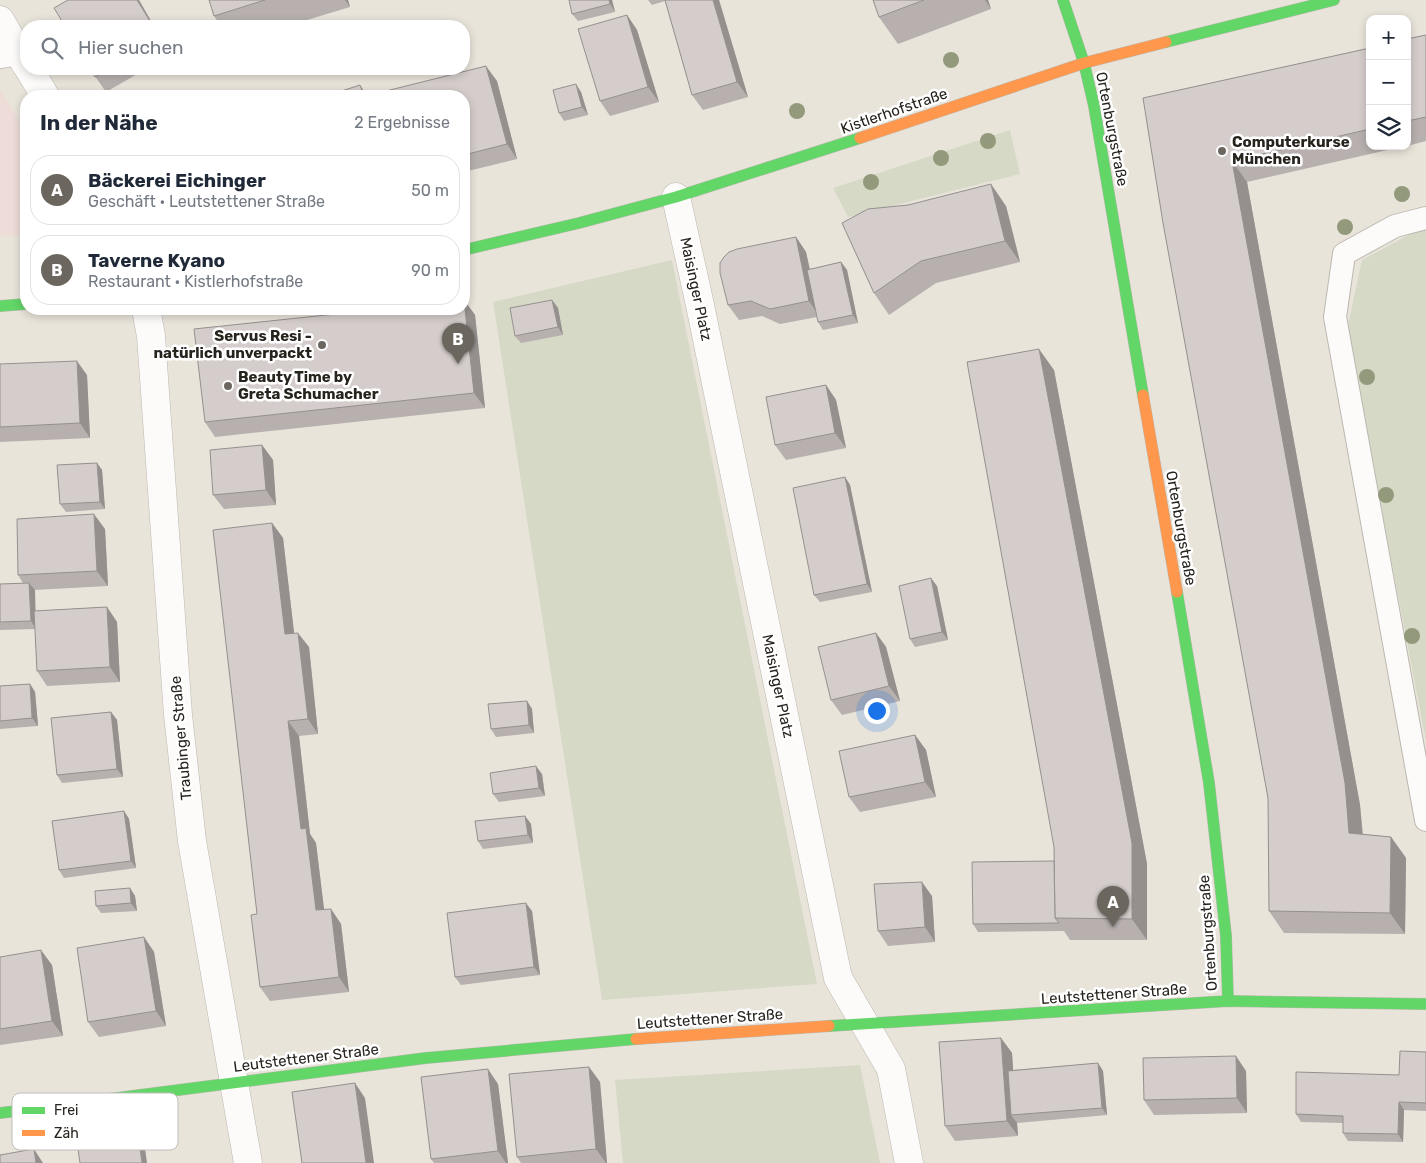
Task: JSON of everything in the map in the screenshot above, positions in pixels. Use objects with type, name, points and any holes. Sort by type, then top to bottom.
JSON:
[{"type":"street","name":"Ortenburgstraße","points":[[1063,0],[1084,63],[1096,115],[1209,783],[1226,936],[1228,1002]]},
{"type":"street","name":"Kistlerhofstraße","points":[[470,249],[579,223],[676,197],[825,150],[1084,63],[1334,0]]},
{"type":"street","points":[[0,20],[19,61]]},
{"type":"street","points":[[29,75],[41,90]]},
{"type":"street","name":"Maisinger Platz","points":[[676,197],[838,978],[890,1069],[909,1163]]},
{"type":"street","points":[[0,306],[20,304]]},
{"type":"street","name":"Traubinger Straße","points":[[147,315],[178,715],[190,832],[248,1163]]},
{"type":"street","name":"Leutstettener Straße","points":[[151,1093],[455,1055],[658,1037],[1228,1002],[1426,1004]]},
{"type":"lane","points":[[1426,218],[1395,226],[1344,254],[1335,317],[1426,820]]},
{"type":"shaded area","points":[[0,88],[20,123],[20,235],[0,236]]},
{"type":"green space","points":[[1010,130],[1020,174],[848,217],[833,188]]},
{"type":"green space","points":[[1426,230],[1426,741],[1347,330],[1362,260],[1416,231]]},
{"type":"green space","points":[[672,260],[817,984],[602,1000],[493,302]]},
{"type":"green space","points":[[860,1065],[880,1163],[623,1163],[615,1080]]},
{"type":"building","points":[[68,0],[137,0],[149,20],[61,20],[54,8]]},
{"type":"building","points":[[209,0],[265,0],[214,16]]},
{"type":"building","points":[[569,0],[609,0],[610,4],[572,14]]},
{"type":"building","points":[[665,0],[713,0],[737,82],[692,95]]},
{"type":"building","points":[[873,0],[924,0],[879,17]]},
{"type":"building","points":[[627,15],[648,87],[600,101],[578,29]]},
{"type":"building","points":[[1426,35],[1426,117],[1411,120],[1411,60],[1411,38]]},
{"type":"building","points":[[1366,49],[1366,130],[1232,161],[1345,783],[1349,833],[1391,837],[1390,913],[1269,911],[1268,798],[1163,223],[1143,98]]},
{"type":"building","points":[[486,66],[507,144],[470,153],[470,90],[390,90],[450,75],[470,75],[470,70]]},
{"type":"building","points":[[576,84],[582,107],[559,113],[553,90]]},
{"type":"building","points":[[360,85],[362,90],[345,90]]},
{"type":"building","points":[[991,184],[1005,241],[921,261],[874,293],[842,223],[868,209],[908,205]]},
{"type":"building","points":[[796,237],[809,301],[770,309],[751,301],[728,305],[720,273],[720,263],[729,252]]},
{"type":"building","points":[[841,262],[853,315],[818,322],[807,270]]},
{"type":"building","points":[[552,300],[558,327],[515,336],[510,308]]},
{"type":"building","points":[[326,315],[466,315],[474,393],[205,422],[194,329]]},
{"type":"building","points":[[1039,349],[1132,843],[1132,919],[1055,918],[1054,847],[967,362]]},
{"type":"building","points":[[77,361],[80,423],[0,427],[0,364]]},
{"type":"building","points":[[826,385],[835,433],[775,445],[766,397]]},
{"type":"building","points":[[262,445],[266,490],[213,495],[210,450]]},
{"type":"building","points":[[97,463],[100,502],[60,504],[57,465]]},
{"type":"building","points":[[845,477],[867,584],[814,595],[793,488]]},
{"type":"building","points":[[94,514],[97,571],[18,575],[17,519]]},
{"type":"building","points":[[272,523],[285,634],[298,633],[308,719],[288,721],[301,829],[306,828],[316,910],[331,909],[339,977],[260,987],[251,915],[257,914],[213,530]]},
{"type":"building","points":[[931,578],[942,632],[910,639],[899,586]]},
{"type":"building","points":[[29,583],[31,621],[0,622],[0,584]]},
{"type":"building","points":[[107,607],[110,667],[37,671],[34,611]]},
{"type":"building","points":[[876,633],[889,686],[831,700],[818,647]]},
{"type":"building","points":[[30,684],[32,718],[0,721],[0,686]]},
{"type":"building","points":[[527,701],[529,725],[491,729],[488,704]]},
{"type":"building","points":[[111,712],[117,769],[57,775],[51,718]]},
{"type":"building","points":[[915,735],[925,782],[849,797],[839,751]]},
{"type":"building","points":[[536,766],[539,788],[493,794],[490,773]]},
{"type":"building","points":[[124,811],[131,861],[59,870],[52,821]]},
{"type":"building","points":[[525,816],[528,835],[478,841],[475,821]]},
{"type":"building","points":[[1054,861],[1055,918],[1059,923],[973,924],[972,862]]},
{"type":"building","points":[[922,882],[925,927],[878,931],[874,884]]},
{"type":"building","points":[[130,888],[131,903],[96,906],[95,891]]},
{"type":"building","points":[[526,903],[534,967],[455,977],[447,913]]},
{"type":"building","points":[[144,937],[156,1011],[88,1022],[77,948]]},
{"type":"building","points":[[41,950],[52,1021],[0,1029],[0,957]]},
{"type":"building","points":[[1001,1038],[1007,1121],[945,1126],[939,1042]]},
{"type":"building","points":[[1400,1051],[1426,1052],[1426,1103],[1399,1102],[1398,1134],[1343,1133],[1343,1116],[1296,1114],[1296,1072],[1399,1075]]},
{"type":"building","points":[[1236,1056],[1237,1098],[1144,1100],[1143,1058]]},
{"type":"building","points":[[1098,1063],[1102,1108],[1011,1115],[1008,1071]]},
{"type":"building","points":[[589,1067],[596,1149],[517,1157],[509,1074]]},
{"type":"building","points":[[488,1069],[498,1151],[431,1159],[421,1077]]},
{"type":"building","points":[[355,1083],[366,1163],[302,1163],[292,1092]]},
{"type":"building","points":[[34,1150],[36,1163],[0,1163],[0,1155]]},
{"type":"building","points":[[78,1150],[140,1150],[142,1163],[80,1163]]},
{"type":"traffic: fast","points":[[1063,0],[1084,63],[1094,106],[1143,395]]},
{"type":"traffic: fast","points":[[1166,42],[1334,0]]},
{"type":"traffic: fast","points":[[470,249],[579,223],[676,197],[860,138]]},
{"type":"traffic: fast","points":[[0,306],[20,304]]},
{"type":"traffic: fast","points":[[1177,592],[1209,783],[1226,936],[1228,1001]]},
{"type":"traffic: fast","points":[[829,1026],[1228,1001],[1426,1004]]},
{"type":"traffic: fast","points":[[155,1093],[426,1058],[636,1039]]},
{"type":"traffic: fast","points":[[0,1113],[12,1111]]},
{"type":"traffic: slow","points":[[860,138],[1084,63],[1166,42]]},
{"type":"traffic: slow","points":[[1143,395],[1177,592]]},
{"type":"traffic: slow","points":[[636,1039],[829,1026]]},
{"type":"place","name":"Computerkurse München","points":[[1222,151]]},
{"type":"place","name":"Servus Resi - natürlich unverpackt","points":[[322,345]]},
{"type":"place","name":"Taverne Kyano","points":[[458,364]]},
{"type":"place","name":"Beauty Time by Greta Schumacher","points":[[228,386]]},
{"type":"place","name":"Bäckerei Eichinger","points":[[1113,927]]}]
